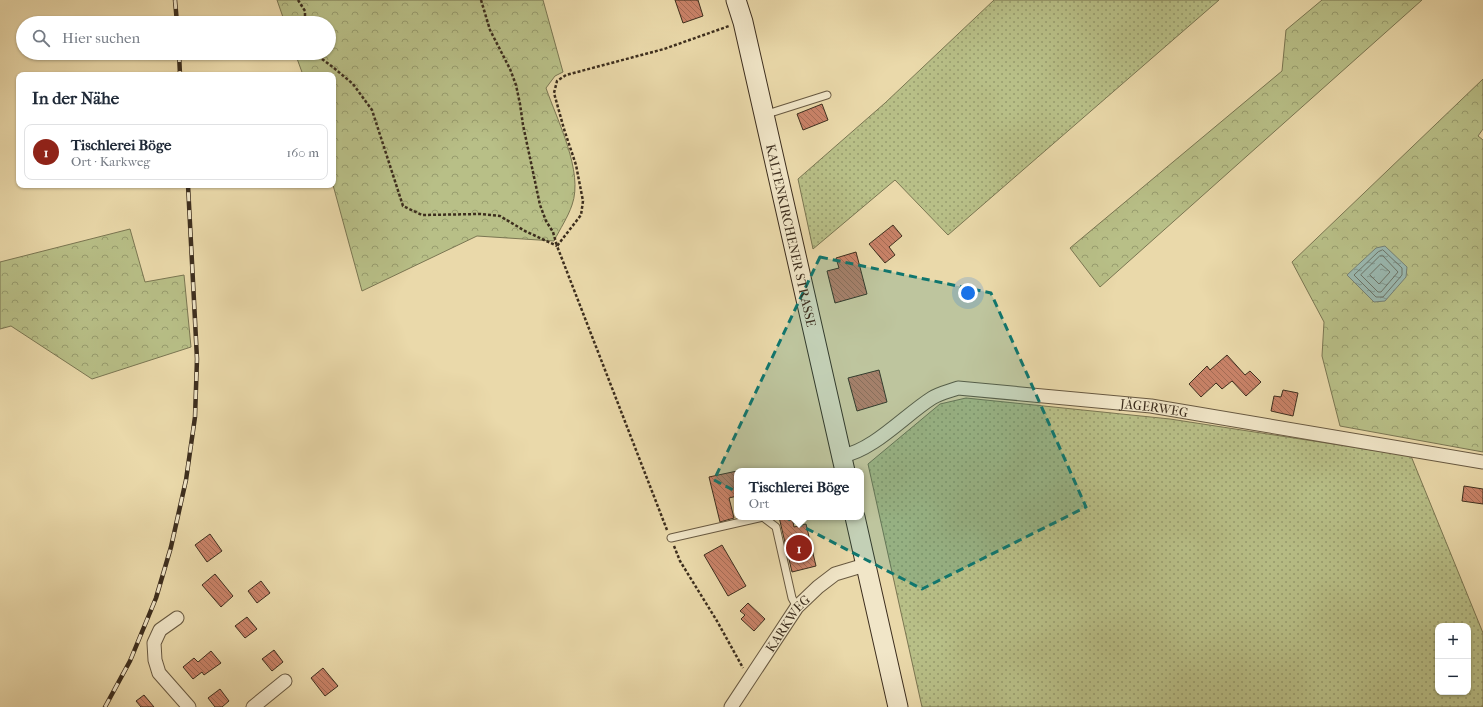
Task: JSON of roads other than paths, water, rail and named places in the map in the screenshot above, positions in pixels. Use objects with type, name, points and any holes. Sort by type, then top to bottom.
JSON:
[{"type":"main road","name":"KALTENKIRCHENER STRASSE","points":[[736,0],[743,22],[844,463]]},
{"type":"main road","points":[[856,520],[898,707]]},
{"type":"street","name":"JÄGERWEG","points":[[844,463],[850,454],[870,444],[933,397],[958,388],[1151,406],[1483,462]]},
{"type":"street","name":"KARKWEG","points":[[731,707],[797,608],[818,587],[834,574],[865,565]]},
{"type":"street","points":[[177,618],[160,630],[154,643],[155,660],[159,673],[189,707]]},
{"type":"street","points":[[253,707],[285,681]]},
{"type":"lane","points":[[764,115],[826,95]]},
{"type":"lane","points":[[671,538],[750,520]]},
{"type":"lane","points":[[767,520],[776,527],[792,598],[797,608]]},
{"type":"water","points":[[1385,246],[1407,267],[1406,277],[1385,301],[1374,302],[1347,275],[1376,248]]},
{"type":"railway","points":[[175,0],[176,16]]},
{"type":"railway","points":[[179,60],[180,72]]},
{"type":"railway","points":[[105,707],[130,661],[156,598],[171,547],[186,480],[195,417],[197,359],[188,188]]},
{"type":"place","name":"Tischlerei Böge","points":[[799,548]]}]
